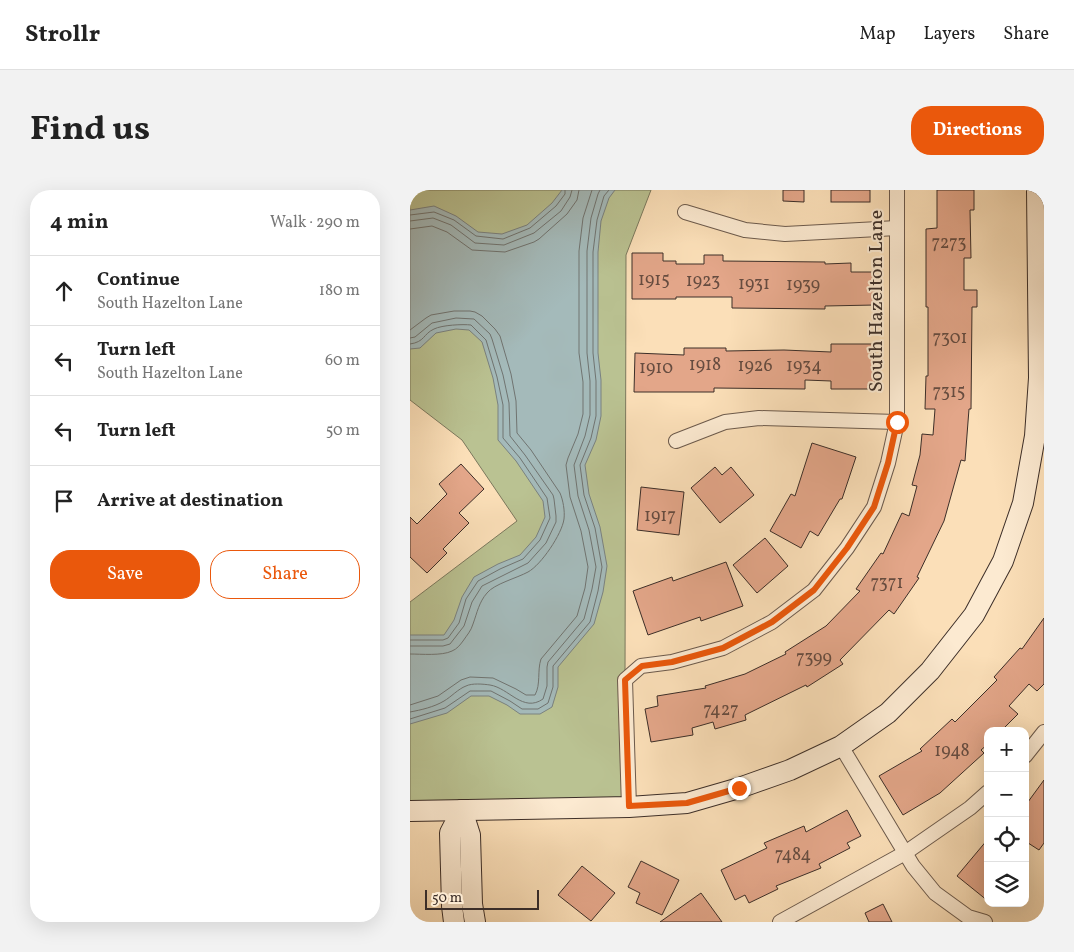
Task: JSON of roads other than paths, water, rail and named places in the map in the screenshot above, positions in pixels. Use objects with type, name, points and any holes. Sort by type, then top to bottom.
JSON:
[{"type":"street","name":"South Hazelton Lane","points":[[629,806],[625,680],[642,666],[672,662],[723,648],[772,622],[814,590],[847,548],[874,507],[888,463],[897,422],[897,190]]},
{"type":"street","points":[[410,811],[687,803],[739,788],[790,770],[841,746],[895,706],[930,671],[974,615],[1003,561],[1023,503],[1035,436],[1041,378],[1037,190]]},
{"type":"street","points":[[685,212],[745,230],[785,234],[897,228]]},
{"type":"street","points":[[676,441],[725,422],[760,418],[897,422]]},
{"type":"street","points":[[1029,751],[1044,732]]},
{"type":"street","points":[[841,746],[913,866],[936,893],[968,917],[985,922]]},
{"type":"street","points":[[780,922],[905,853],[970,808],[984,796]]},
{"type":"street","points":[[454,922],[450,833],[462,810]]},
{"type":"street","points":[[462,810],[470,834],[472,904],[475,922]]},
{"type":"water","points":[[562,190],[615,190],[609,198],[601,221],[598,252],[598,353],[601,380],[601,416],[596,440],[585,465],[589,494],[600,527],[607,566],[603,592],[594,624],[558,667],[558,687],[552,707],[540,714],[520,714],[489,696],[471,696],[447,713],[410,724],[410,635],[444,635],[454,620],[462,597],[474,577],[520,555],[536,537],[545,517],[543,501],[516,461],[498,440],[498,405],[493,378],[482,342],[469,330],[456,329],[436,333],[420,348],[410,349],[410,210],[434,206],[456,216],[478,232],[502,234],[527,225],[552,203]]}]
